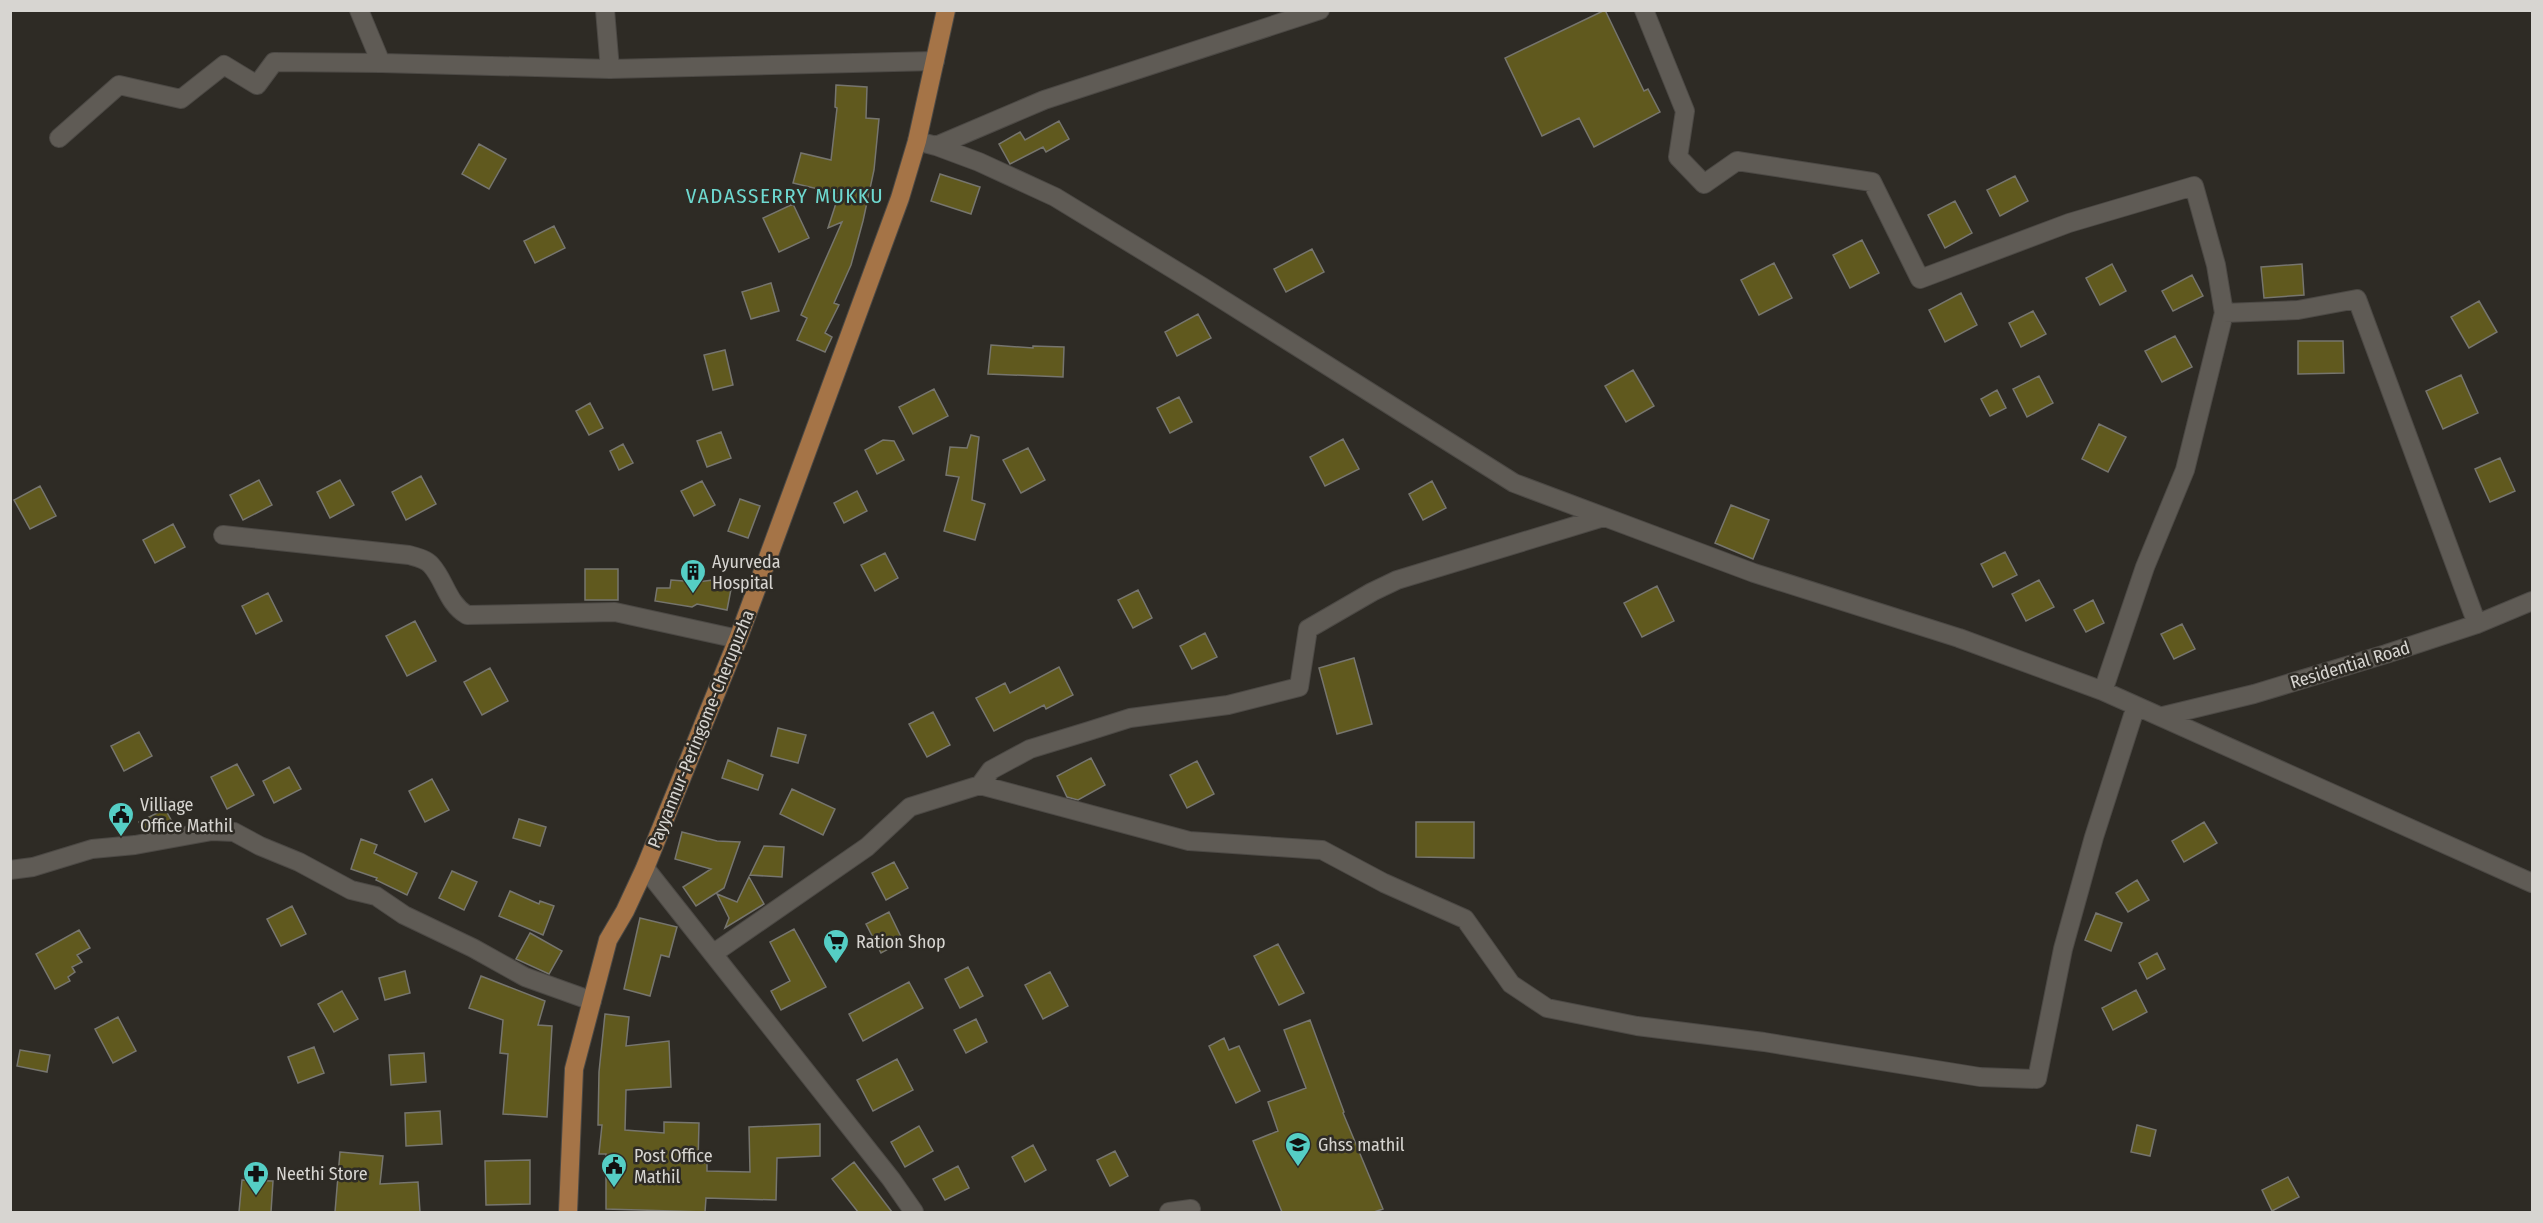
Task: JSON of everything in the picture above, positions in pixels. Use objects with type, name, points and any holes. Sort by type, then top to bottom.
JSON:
[{"type":"main road","name":"Payyannur-Peringome-Cherupuzha","points":[[568,1212],[574,1069],[608,940],[626,911],[645,868],[738,639],[900,198],[917,141],[946,10]]},
{"type":"street","points":[[358,10],[381,63]]},
{"type":"street","points":[[604,10],[610,69]]},
{"type":"street","points":[[936,146],[1044,100],[1320,10]]},
{"type":"street","points":[[1644,10],[1685,111],[1678,157],[1704,184],[1737,161],[1872,182],[1920,279],[2069,223],[2194,186],[2216,265],[2224,313],[2185,470],[2145,567],[2103,691]]},
{"type":"street","points":[[59,138],[119,85],[181,99],[224,65],[257,86],[274,62],[610,69],[935,61]]},
{"type":"street","points":[[917,141],[979,162],[1055,197],[1514,483],[1754,573],[1959,639],[2103,691],[2532,883]]},
{"type":"street","points":[[2224,313],[2298,310],[2357,299],[2477,624]]},
{"type":"street","points":[[980,785],[991,770],[1030,749],[1130,718],[1228,705],[1299,687],[1308,629],[1372,592],[1397,580],[1604,517]]},
{"type":"street","points":[[223,536],[420,558],[430,564],[459,610],[467,615],[615,612],[738,639]]},
{"type":"street","name":"Residential Road","points":[[2163,716],[2254,694],[2477,624],[2532,601]]},
{"type":"street","points":[[714,953],[867,847],[910,807],[980,785],[1189,841],[1322,850],[1384,883],[1465,919],[1511,984],[1547,1008],[1637,1026],[1764,1042],[1980,1077],[2037,1079],[2070,927],[2094,837],[2136,706]]},
{"type":"street","points":[[10,870],[33,867],[92,849],[135,845],[212,831],[234,832],[260,846],[299,862],[351,890],[376,896],[404,915],[488,956],[525,977],[592,1001]]},
{"type":"street","points":[[645,868],[891,1179],[914,1212]]},
{"type":"street","points":[[1169,1212],[1191,1209]]},
{"type":"building","points":[[1605,10],[1644,91],[1648,89],[1660,112],[1594,147],[1579,118],[1542,136],[1505,58]]},
{"type":"building","points":[[836,85],[867,87],[866,118],[879,119],[874,170],[863,221],[851,265],[834,303],[839,305],[825,333],[832,337],[825,352],[797,340],[807,318],[801,315],[842,222],[828,228],[839,194],[793,183],[801,153],[831,160],[837,108],[835,107]]},
{"type":"building","points":[[1059,121],[1069,139],[1046,152],[1043,147],[1010,164],[999,144],[1020,132],[1025,140]]},
{"type":"building","points":[[479,144],[506,159],[489,189],[462,174]]},
{"type":"building","points":[[940,174],[980,187],[971,214],[931,201]]},
{"type":"building","points":[[2015,176],[2028,201],[2000,216],[1987,190]]},
{"type":"building","points":[[1955,201],[1972,233],[1945,248],[1928,215]]},
{"type":"building","points":[[793,204],[809,238],[779,252],[763,218]]},
{"type":"building","points":[[554,226],[565,248],[535,263],[524,241]]},
{"type":"building","points":[[1862,240],[1879,273],[1850,288],[1833,255]]},
{"type":"building","points":[[1312,249],[1324,272],[1286,292],[1274,269]]},
{"type":"building","points":[[1774,263],[1792,298],[1759,315],[1741,280]]},
{"type":"building","points":[[2112,264],[2126,291],[2100,305],[2086,278]]},
{"type":"building","points":[[2302,264],[2304,295],[2264,298],[2261,267]]},
{"type":"building","points":[[2192,275],[2203,296],[2173,311],[2162,291]]},
{"type":"building","points":[[771,283],[779,311],[751,319],[742,292]]},
{"type":"building","points":[[1961,293],[1977,325],[1945,342],[1929,310]]},
{"type":"building","points":[[2479,301],[2497,332],[2469,348],[2451,317]]},
{"type":"building","points":[[2033,311],[2046,334],[2021,347],[2009,323]]},
{"type":"building","points":[[1198,314],[1211,338],[1177,356],[1165,332]]},
{"type":"building","points":[[2175,336],[2192,367],[2162,382],[2145,351]]},
{"type":"building","points":[[2298,341],[2343,341],[2344,373],[2298,374]]},
{"type":"building","points":[[991,345],[1033,348],[1033,346],[1064,347],[1063,377],[988,374]]},
{"type":"building","points":[[725,350],[733,385],[713,390],[704,355]]},
{"type":"building","points":[[1633,370],[1654,406],[1626,422],[1605,386]]},
{"type":"building","points":[[2461,375],[2478,413],[2443,429],[2426,391]]},
{"type":"building","points":[[2039,376],[2053,403],[2027,417],[2013,389]]},
{"type":"building","points":[[934,389],[948,416],[913,434],[899,407]]},
{"type":"building","points":[[1997,390],[2006,408],[1990,416],[1981,399]]},
{"type":"building","points":[[1179,397],[1192,422],[1170,433],[1157,408]]},
{"type":"building","points":[[590,403],[603,428],[589,435],[576,411]]},
{"type":"building","points":[[2099,424],[2126,437],[2108,472],[2082,459]]},
{"type":"building","points":[[721,432],[731,458],[707,467],[697,441]]},
{"type":"building","points":[[971,435],[979,437],[972,500],[985,504],[975,540],[944,531],[959,477],[946,475],[950,447],[967,448]]},
{"type":"building","points":[[1343,439],[1359,469],[1325,486],[1310,457]]},
{"type":"building","points":[[883,440],[894,441],[904,460],[877,474],[865,450]]},
{"type":"building","points":[[623,444],[633,463],[619,470],[610,451]]},
{"type":"building","points":[[1028,448],[1045,480],[1021,493],[1003,460]]},
{"type":"building","points":[[2500,458],[2515,491],[2490,502],[2475,469]]},
{"type":"building","points":[[421,476],[436,504],[406,520],[392,492]]},
{"type":"building","points":[[259,480],[272,505],[243,520],[230,495]]},
{"type":"building","points":[[340,480],[354,505],[330,518],[317,492]]},
{"type":"building","points":[[702,481],[715,505],[694,516],[681,491]]},
{"type":"building","points":[[1432,481],[1446,508],[1423,520],[1409,494]]},
{"type":"building","points":[[40,486],[56,516],[30,529],[14,500]]},
{"type":"building","points":[[857,491],[867,511],[844,523],[834,503]]},
{"type":"building","points":[[740,499],[760,506],[748,538],[728,531]]},
{"type":"building","points":[[1731,505],[1769,520],[1753,559],[1715,543]]},
{"type":"building","points":[[173,524],[185,547],[155,563],[143,540]]},
{"type":"building","points":[[2005,552],[2017,575],[1993,587],[1981,564]]},
{"type":"building","points":[[885,553],[898,578],[875,591],[861,565]]},
{"type":"building","points":[[585,569],[618,569],[618,600],[585,600]]},
{"type":"building","name":"Ayurveda Hospital","points":[[671,580],[697,582],[713,580],[732,584],[727,610],[697,604],[692,607],[655,601],[657,588],[670,588]]},
{"type":"building","points":[[2039,580],[2054,607],[2026,621],[2012,594]]},
{"type":"building","points":[[1657,586],[1674,621],[1642,637],[1624,603]]},
{"type":"building","points":[[1138,590],[1152,618],[1133,628],[1118,600]]},
{"type":"building","points":[[268,593],[282,621],[256,634],[242,606]]},
{"type":"building","points":[[2093,600],[2104,623],[2086,632],[2074,610]]},
{"type":"building","points":[[415,621],[436,661],[407,676],[386,636]]},
{"type":"building","points":[[2182,624],[2195,649],[2174,659],[2161,634]]},
{"type":"building","points":[[1205,633],[1217,657],[1192,669],[1180,646]]},
{"type":"building","points":[[1354,658],[1372,724],[1337,734],[1319,668]]},
{"type":"building","points":[[1059,667],[1073,695],[1046,709],[1044,705],[994,731],[976,698],[1005,683],[1010,693]]},
{"type":"building","points":[[490,668],[508,701],[482,715],[464,682]]},
{"type":"building","points":[[933,712],[950,745],[927,757],[909,724]]},
{"type":"building","points":[[778,728],[806,735],[798,763],[771,756]]},
{"type":"building","points":[[139,732],[152,756],[124,771],[111,746]]},
{"type":"building","points":[[1091,758],[1105,785],[1078,800],[1067,797],[1057,776]]},
{"type":"building","points":[[728,760],[763,775],[758,790],[722,778]]},
{"type":"building","points":[[1197,761],[1214,794],[1187,808],[1170,775]]},
{"type":"building","points":[[237,764],[254,795],[227,809],[211,777]]},
{"type":"building","points":[[289,767],[301,789],[274,803],[263,781]]},
{"type":"building","points":[[432,779],[449,810],[425,822],[409,791]]},
{"type":"building","points":[[792,789],[835,809],[823,835],[780,814]]},
{"type":"building","points":[[165,809],[174,825],[144,832],[139,822]]},
{"type":"building","points":[[519,819],[546,827],[540,846],[513,838]]},
{"type":"building","points":[[1416,822],[1474,822],[1474,858],[1416,857]]},
{"type":"building","points":[[2204,822],[2217,843],[2184,862],[2172,841]]},
{"type":"building","points":[[682,832],[717,841],[740,842],[724,888],[696,906],[683,887],[711,869],[675,859]]},
{"type":"building","points":[[361,839],[377,845],[374,853],[417,873],[407,895],[376,880],[377,878],[351,869]]},
{"type":"building","points":[[764,846],[784,847],[782,877],[750,875]]},
{"type":"building","points":[[894,862],[908,888],[886,900],[872,873]]},
{"type":"building","points":[[452,871],[477,882],[464,910],[439,898]]},
{"type":"building","points":[[749,877],[764,904],[725,928],[729,918],[717,894],[737,902]]},
{"type":"building","points":[[2137,880],[2149,900],[2128,912],[2116,893]]},
{"type":"building","points":[[510,891],[539,904],[540,901],[554,906],[543,935],[499,916]]},
{"type":"building","points":[[292,906],[306,934],[281,946],[267,919]]},
{"type":"building","points":[[889,912],[903,941],[881,953],[866,924]]},
{"type":"building","points":[[2096,913],[2122,923],[2111,951],[2085,940]]},
{"type":"building","points":[[640,918],[677,927],[669,957],[661,955],[650,996],[624,989]]},
{"type":"building","points":[[794,929],[826,987],[781,1010],[771,991],[790,981],[770,942]]},
{"type":"building","points":[[79,930],[90,948],[77,955],[82,962],[72,967],[75,972],[68,977],[70,981],[55,989],[36,954]]},
{"type":"building","points":[[530,933],[562,951],[549,974],[516,959]]},
{"type":"building","points":[[1278,944],[1304,993],[1279,1005],[1254,956]]},
{"type":"building","points":[[2157,953],[2165,969],[2147,979],[2139,963]]},
{"type":"building","points":[[968,967],[983,996],[960,1008],[945,979]]},
{"type":"building","points":[[405,971],[410,993],[385,1000],[379,978]]},
{"type":"building","points":[[1050,972],[1068,1006],[1043,1019],[1025,985]]},
{"type":"building","points":[[481,976],[545,1001],[538,1025],[552,1026],[547,1117],[503,1114],[508,1054],[500,1053],[503,1020],[469,1008]]},
{"type":"building","points":[[909,982],[923,1008],[863,1041],[849,1014]]},
{"type":"building","points":[[2136,990],[2147,1012],[2113,1030],[2102,1008]]},
{"type":"building","points":[[342,991],[358,1019],[334,1032],[318,1004]]},
{"type":"building","points":[[605,1014],[629,1017],[626,1046],[669,1041],[671,1087],[626,1090],[625,1130],[664,1133],[664,1122],[699,1123],[698,1163],[707,1163],[707,1171],[750,1172],[749,1127],[820,1124],[820,1156],[777,1158],[776,1200],[706,1198],[705,1212],[606,1209],[606,1154],[599,1154],[602,1125],[598,1125],[599,1072]]},
{"type":"building","points":[[118,1017],[136,1051],[113,1063],[95,1029]]},
{"type":"building","points":[[976,1019],[987,1042],[966,1053],[954,1030]]},
{"type":"building","points":[[1310,1020],[1343,1113],[1383,1209],[1374,1212],[1282,1212],[1253,1141],[1278,1131],[1268,1102],[1306,1088],[1284,1030]]},
{"type":"building","points":[[1224,1038],[1229,1050],[1239,1046],[1260,1091],[1236,1103],[1209,1046]]},
{"type":"building","points":[[314,1047],[324,1073],[298,1083],[288,1057]]},
{"type":"building","points":[[20,1050],[50,1055],[47,1072],[17,1066]]},
{"type":"building","points":[[424,1053],[426,1082],[391,1085],[389,1055]]},
{"type":"building","points":[[897,1059],[913,1090],[873,1111],[857,1080]]},
{"type":"building","points":[[440,1111],[442,1144],[406,1146],[405,1113]]},
{"type":"building","points":[[2137,1125],[2156,1130],[2150,1156],[2131,1152]]},
{"type":"building","points":[[919,1126],[933,1151],[905,1167],[891,1142]]},
{"type":"building","points":[[1033,1145],[1046,1170],[1025,1182],[1012,1157]]},
{"type":"building","points":[[1115,1151],[1128,1176],[1110,1186],[1097,1160]]},
{"type":"building","points":[[340,1152],[383,1156],[380,1184],[418,1182],[420,1212],[335,1212]]},
{"type":"building","points":[[530,1160],[530,1204],[486,1205],[485,1161]]},
{"type":"building","points":[[854,1162],[892,1212],[858,1212],[832,1179]]},
{"type":"building","points":[[958,1166],[969,1188],[945,1200],[933,1179]]},
{"type":"building","points":[[2288,1177],[2299,1197],[2272,1211],[2262,1190]]},
{"type":"building","name":"Neethi Store","points":[[242,1180],[273,1181],[271,1212],[239,1212]]},
{"type":"place","name":"Ayurveda Hospital","points":[[693,595]]},
{"type":"place","name":"Villiage Office Mathil","points":[[121,838]]},
{"type":"place","name":"Ration Shop","points":[[836,965]]},
{"type":"place","name":"Ghss mathil","points":[[1298,1168]]},
{"type":"place","name":"Post Office Mathil","points":[[614,1189]]},
{"type":"place","name":"Neethi Store","points":[[256,1197]]},
{"type":"district","name":"VADASSERRY MUKKU","points":[[785,196]]}]
